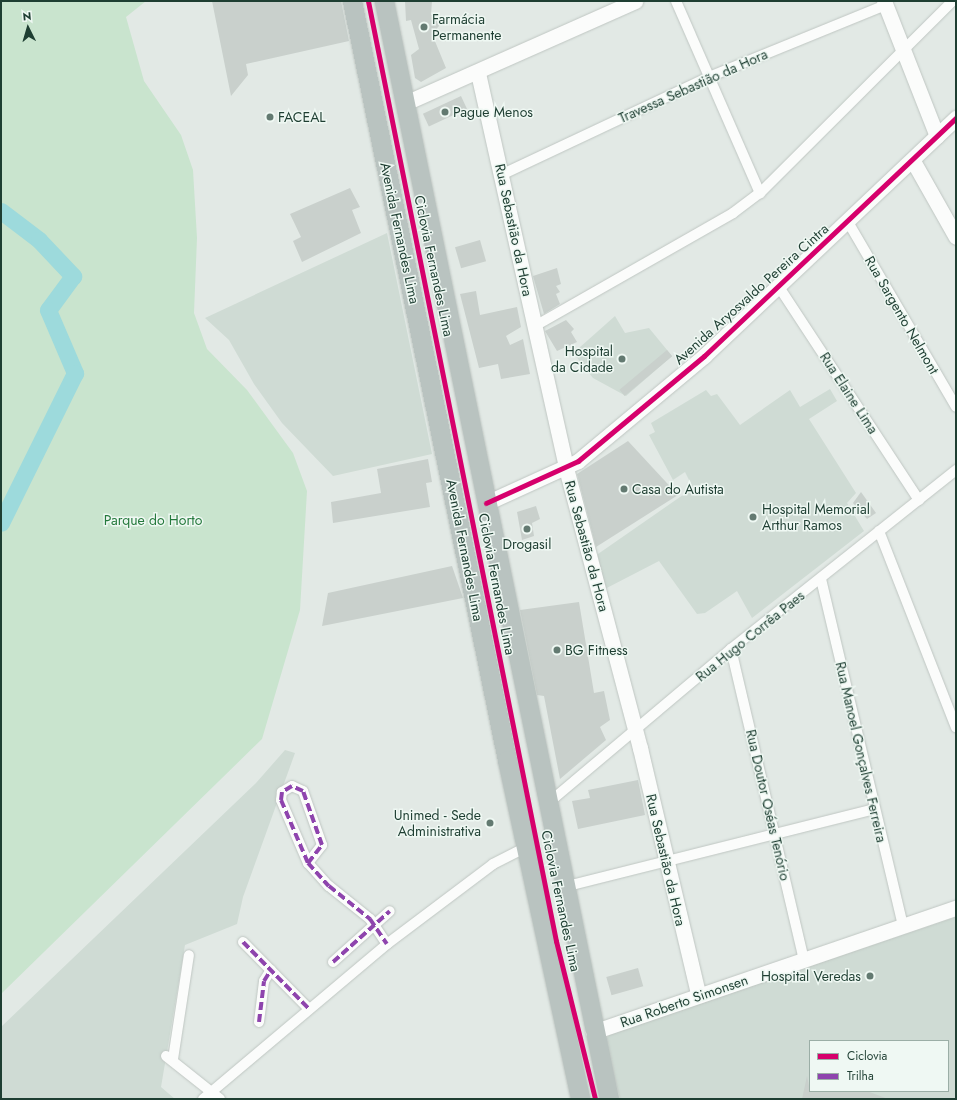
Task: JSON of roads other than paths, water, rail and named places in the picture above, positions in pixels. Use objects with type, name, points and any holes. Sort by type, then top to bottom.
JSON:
[{"type":"highway","name":"Avenida Fernandes Lima","points":[[352,1],[526,847],[580,1099]]},
{"type":"highway","name":"Avenida Fernandes Lima","points":[[384,1],[546,805],[593,1032],[609,1099]]},
{"type":"street","points":[[405,103],[478,73],[636,1]]},
{"type":"street","points":[[676,1],[760,193]]},
{"type":"street","points":[[535,326],[733,212],[760,193],[903,53],[953,1]]},
{"type":"street","points":[[885,3],[903,53],[937,136]]},
{"type":"street","name":"Travessa Sebastião da Hora","points":[[503,174],[709,77],[885,3]]},
{"type":"street","name":"Rua Sebastião da Hora","points":[[478,73],[503,174],[566,468],[636,730],[698,994]]},
{"type":"street","name":"Avenida Aryosvaldo Pereira Cintra","points":[[486,503],[566,468],[704,356],[913,161],[956,118]]},
{"type":"street","points":[[913,161],[956,237]]},
{"type":"street","name":"Rua Sargento Nelmont","points":[[848,222],[956,407]]},
{"type":"street","name":"Rua Elaine Lima","points":[[779,287],[919,500]]},
{"type":"street","name":"Rua Hugo Corrêa Paes","points":[[546,805],[731,649],[821,579],[956,470]]},
{"type":"street","points":[[879,531],[956,727]]},
{"type":"street","name":"Rua Manoel Gonçalves Ferreira","points":[[821,579],[902,925]]},
{"type":"street","name":"Rua Doutor Oséas Tenório","points":[[731,649],[776,836],[804,961]]},
{"type":"street","points":[[308,863],[322,845],[303,791],[288,787],[281,800],[308,863],[374,926],[387,944]]},
{"type":"street","points":[[564,887],[666,861],[776,836],[874,809]]},
{"type":"street","points":[[202,1099],[387,944],[492,864],[526,847]]},
{"type":"street","name":"Rua Roberto Simonsen","points":[[593,1032],[698,994],[804,961],[902,925],[956,908]]},
{"type":"street","points":[[333,962],[390,912]]},
{"type":"street","points":[[243,942],[309,1009]]},
{"type":"street","points":[[189,955],[169,1058],[212,1091],[220,1099]]},
{"type":"street","points":[[259,1022],[264,981],[271,970]]},
{"type":"waterway","points":[[1,211],[39,240],[73,276],[48,310],[75,373],[1,523]]},
{"type":"place","name":"Farmácia Permanente","points":[[424,27]]},
{"type":"place","name":"Pague Menos","points":[[445,112]]},
{"type":"place","name":"FACEAL","points":[[270,117]]},
{"type":"place","name":"Hospital da Cidade","points":[[622,359]]},
{"type":"place","name":"Casa do Autista","points":[[624,489]]},
{"type":"place","name":"Hospital Memorial Arthur Ramos","points":[[753,517]]},
{"type":"place","name":"Drogasil","points":[[527,529]]},
{"type":"place","name":"BG Fitness","points":[[557,650]]},
{"type":"place","name":"Unimed - Sede Administrativa","points":[[490,823]]},
{"type":"place","name":"Hospital Veredas","points":[[870,976]]},
{"type":"park label","name":"Parque do Horto","points":[[153,520]]}]
